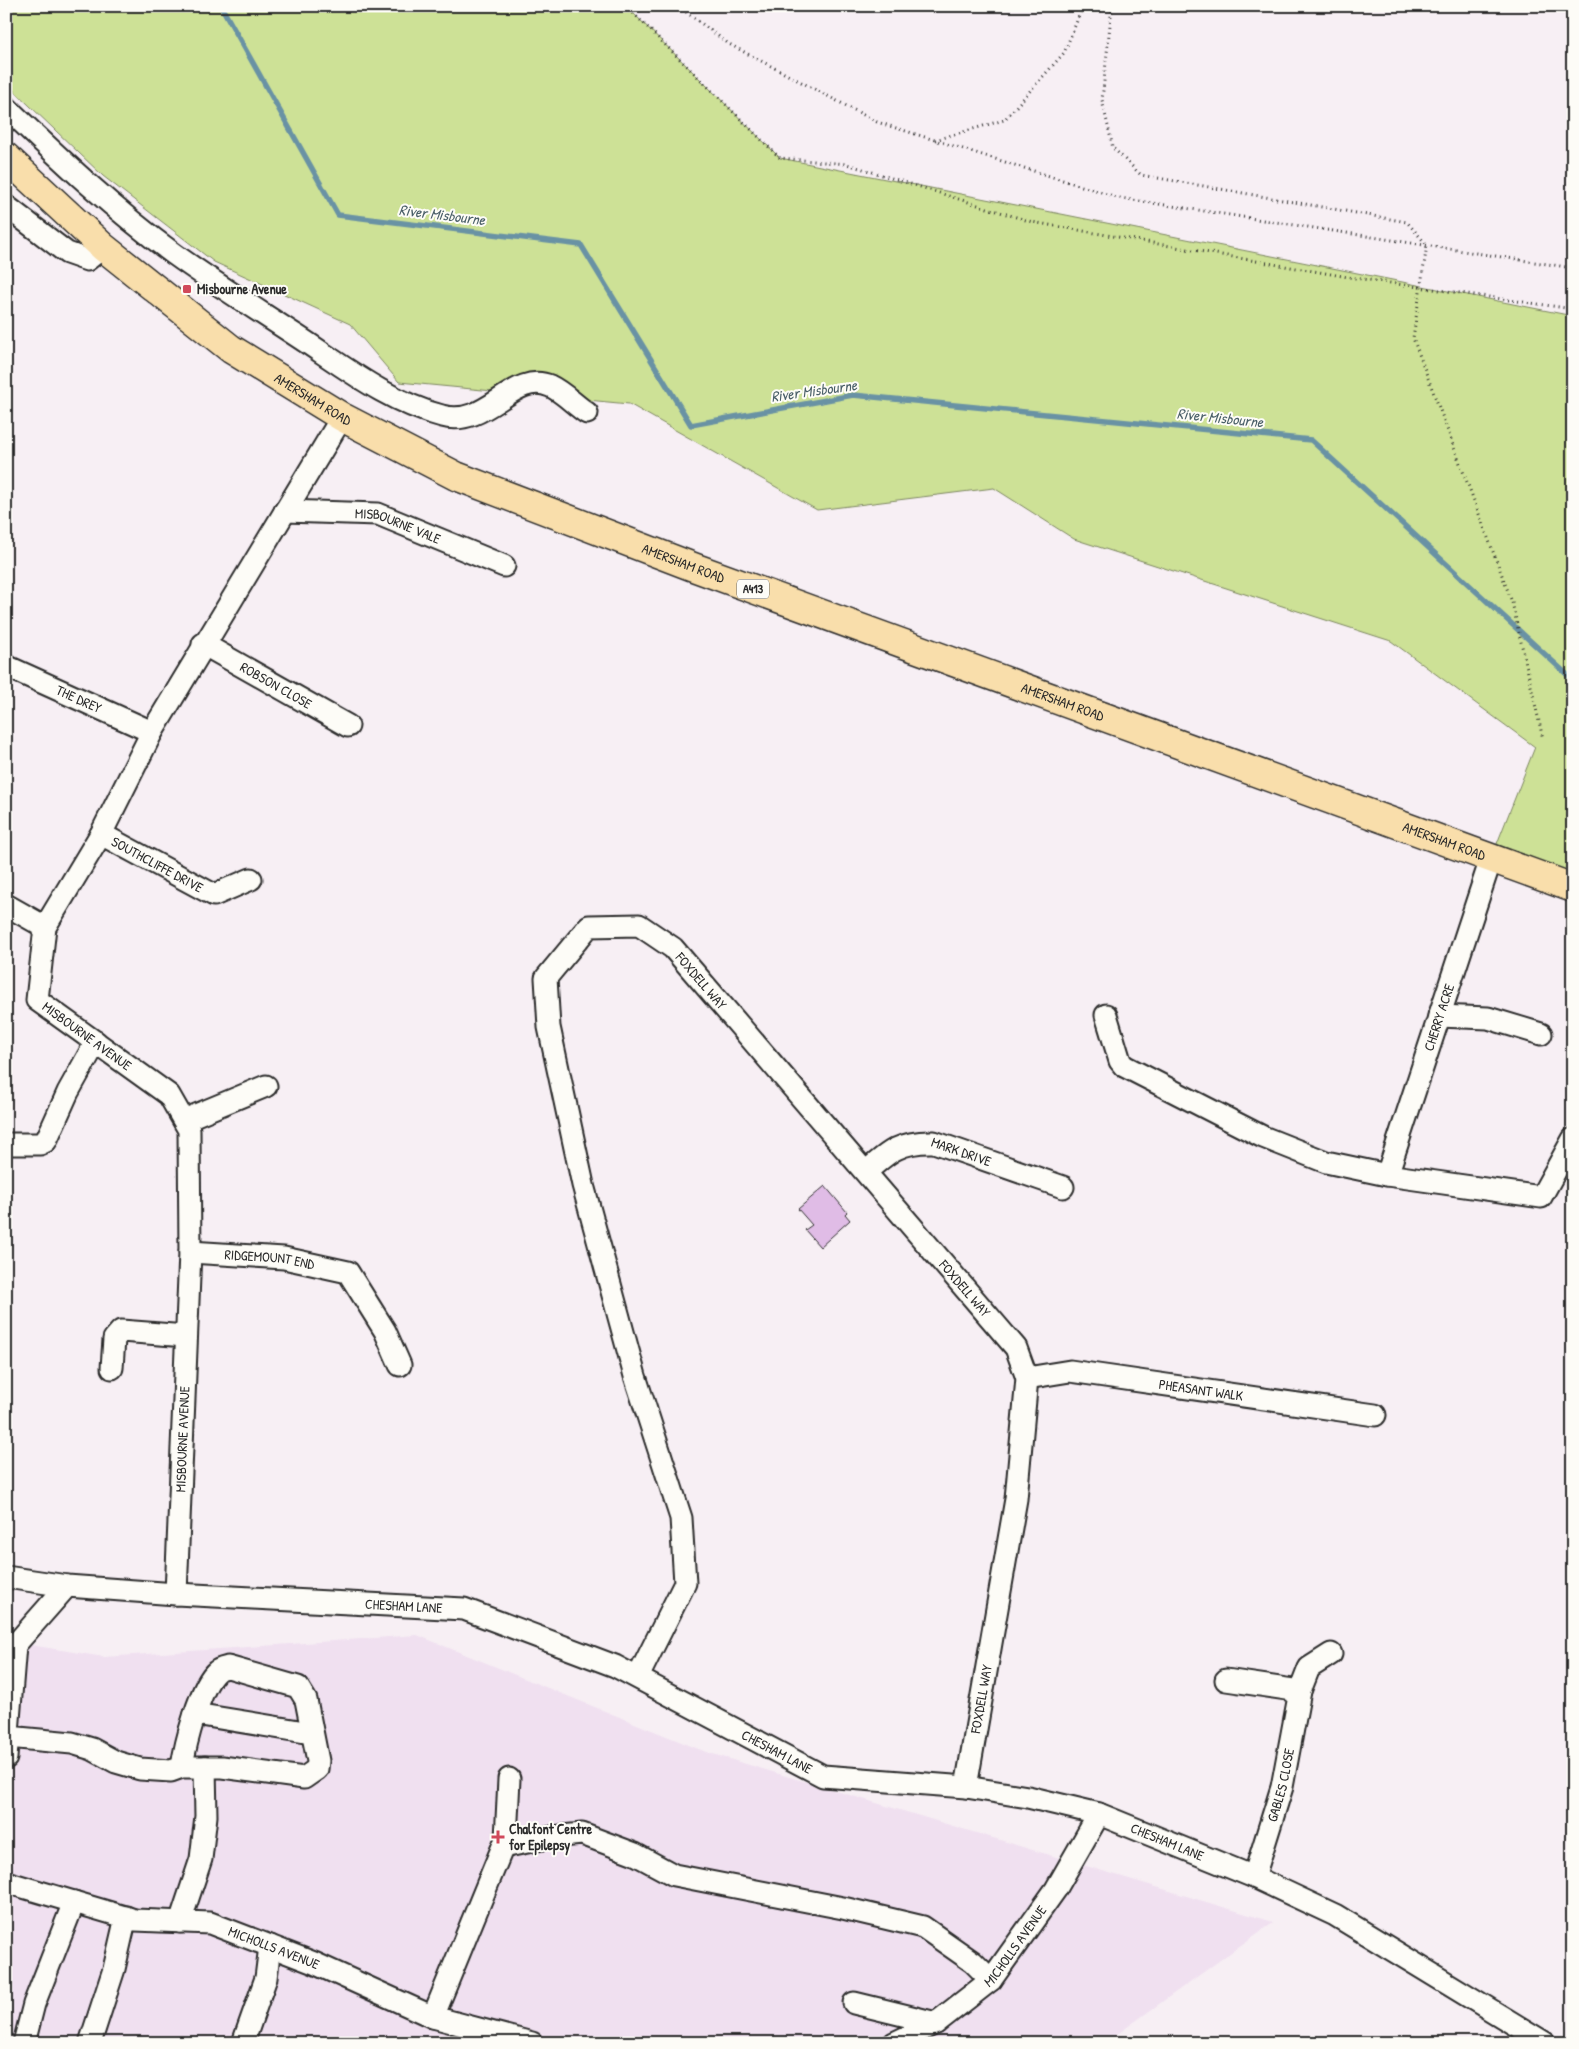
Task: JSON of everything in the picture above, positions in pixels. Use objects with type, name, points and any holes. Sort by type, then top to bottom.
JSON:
[{"type":"highway","name":"AMERSHAM ROAD","points":[[6,157],[103,247],[231,349],[342,417],[456,476],[696,568],[1573,888]]},
{"type":"street","points":[[6,107],[112,206],[175,255],[395,400],[444,417],[467,417],[481,413],[516,388],[533,385],[549,386],[587,413]]},
{"type":"street","points":[[6,206],[67,253],[87,260],[103,247]]},
{"type":"street","name":"MISBOURNE AVENUE","points":[[176,1594],[190,1252],[189,1130],[169,1095],[37,1000],[44,927],[101,834],[152,732],[342,417]]},
{"type":"street","name":"MISBOURNE VALE","points":[[285,511],[378,514],[504,566]]},
{"type":"street","name":"ROBSON CLOSE","points":[[204,644],[348,726]]},
{"type":"street","name":"THE DREY","points":[[6,666],[152,732]]},
{"type":"street","name":"SOUTHCLIFFE DRIVE","points":[[101,834],[214,895],[251,879]]},
{"type":"street","name":"CHERRY ACRE","points":[[1387,1175],[1491,859]]},
{"type":"street","points":[[6,905],[44,927]]},
{"type":"street","name":"FOXDELL WAY","points":[[638,1677],[685,1583],[681,1518],[634,1376],[583,1185],[549,1027],[546,978],[589,926],[639,925],[674,948],[1016,1348],[1027,1378],[1016,1499],[966,1787]]},
{"type":"street","points":[[1106,1015],[1122,1064],[1263,1136],[1326,1162],[1387,1175],[1541,1197],[1573,1139]]},
{"type":"street","points":[[1439,1016],[1488,1018],[1541,1034]]},
{"type":"street","points":[[6,1144],[40,1144],[46,1141],[68,1092],[96,1042]]},
{"type":"street","points":[[184,1120],[266,1086]]},
{"type":"street","name":"MARK DRIVE","points":[[866,1172],[892,1149],[917,1142],[934,1142],[1062,1187]]},
{"type":"street","name":"RIDGEMOUNT END","points":[[190,1252],[284,1258],[348,1272],[385,1331],[400,1365]]},
{"type":"street","points":[[112,1368],[114,1339],[121,1331],[186,1336]]},
{"type":"street","name":"PHEASANT WALK","points":[[1027,1378],[1070,1371],[1376,1415]]},
{"type":"street","name":"CHESHAM LANE","points":[[6,1577],[68,1586],[176,1594],[464,1609],[615,1666],[822,1776],[966,1787],[1028,1797],[1099,1814],[1254,1877],[1335,1914],[1545,2043]]},
{"type":"street","points":[[6,1758],[10,1645],[68,1586]]},
{"type":"street","name":"GABLES CLOSE","points":[[1254,1877],[1282,1787],[1300,1691],[1309,1668],[1331,1654]]},
{"type":"street","points":[[8,1737],[72,1743],[92,1749],[116,1762],[140,1769],[171,1771],[182,1767],[205,1767],[304,1778],[317,1769],[318,1761],[306,1700],[298,1687],[228,1667],[217,1670],[209,1680],[195,1714],[185,1742],[182,1767]]},
{"type":"street","points":[[1226,1680],[1300,1691]]},
{"type":"street","points":[[195,1714],[311,1733]]},
{"type":"street","points":[[180,1922],[201,1859],[206,1816],[205,1767]]},
{"type":"street","points":[[433,2017],[506,1839],[509,1779]]},
{"type":"street","name":"MICHOLLS AVENUE","points":[[894,2043],[936,2023],[991,1980],[1056,1889],[1099,1814]]},
{"type":"street","points":[[502,1847],[552,1837],[582,1834],[635,1854],[674,1875],[843,1908],[923,1927],[973,1962],[991,1980]]},
{"type":"street","name":"MICHOLLS AVENUE","points":[[6,1882],[135,1920],[210,1923],[314,1962],[433,2017],[532,2043]]},
{"type":"street","points":[[24,2043],[34,2004],[74,1902]]},
{"type":"street","points":[[90,2043],[114,1969],[126,1918]]},
{"type":"street","points":[[243,2043],[266,1978],[270,1946]]},
{"type":"street","points":[[854,2003],[936,2023]]},
{"type":"path","points":[[626,6],[780,158],[847,164],[1032,222],[1348,277],[1573,309]]},
{"type":"path","points":[[678,6],[729,44],[877,122],[1120,198],[1573,268]]},
{"type":"path","points":[[934,140],[1004,120],[1064,53],[1083,6]]},
{"type":"path","points":[[1112,6],[1102,100],[1113,148],[1141,175],[1408,222],[1427,245]]},
{"type":"path","points":[[1427,245],[1419,287],[1413,338],[1512,602],[1543,738]]},
{"type":"shaded area","name":"Chalfont Centre for Epilepsy","points":[[417,1635],[706,1752],[1273,1922],[1105,2043],[6,2043],[6,1641],[104,1657]]},
{"type":"green space","points":[[6,6],[626,6],[780,158],[1573,316],[1573,890],[1491,859],[1535,747],[1391,641],[1074,539],[994,488],[817,510],[629,404],[399,382],[350,324],[214,262],[103,176],[6,83]]},
{"type":"building","points":[[825,1186],[847,1212],[845,1214],[850,1220],[820,1247],[805,1230],[812,1225],[798,1209]]},
{"type":"waterway","name":"River Misbourne","points":[[221,6],[338,215],[581,245],[691,425],[853,395],[1311,440],[1573,680]]},
{"type":"place","name":"Misbourne Avenue","points":[[187,289]]},
{"type":"place","name":"Chalfont Centre for Epilepsy","points":[[498,1837]]}]
